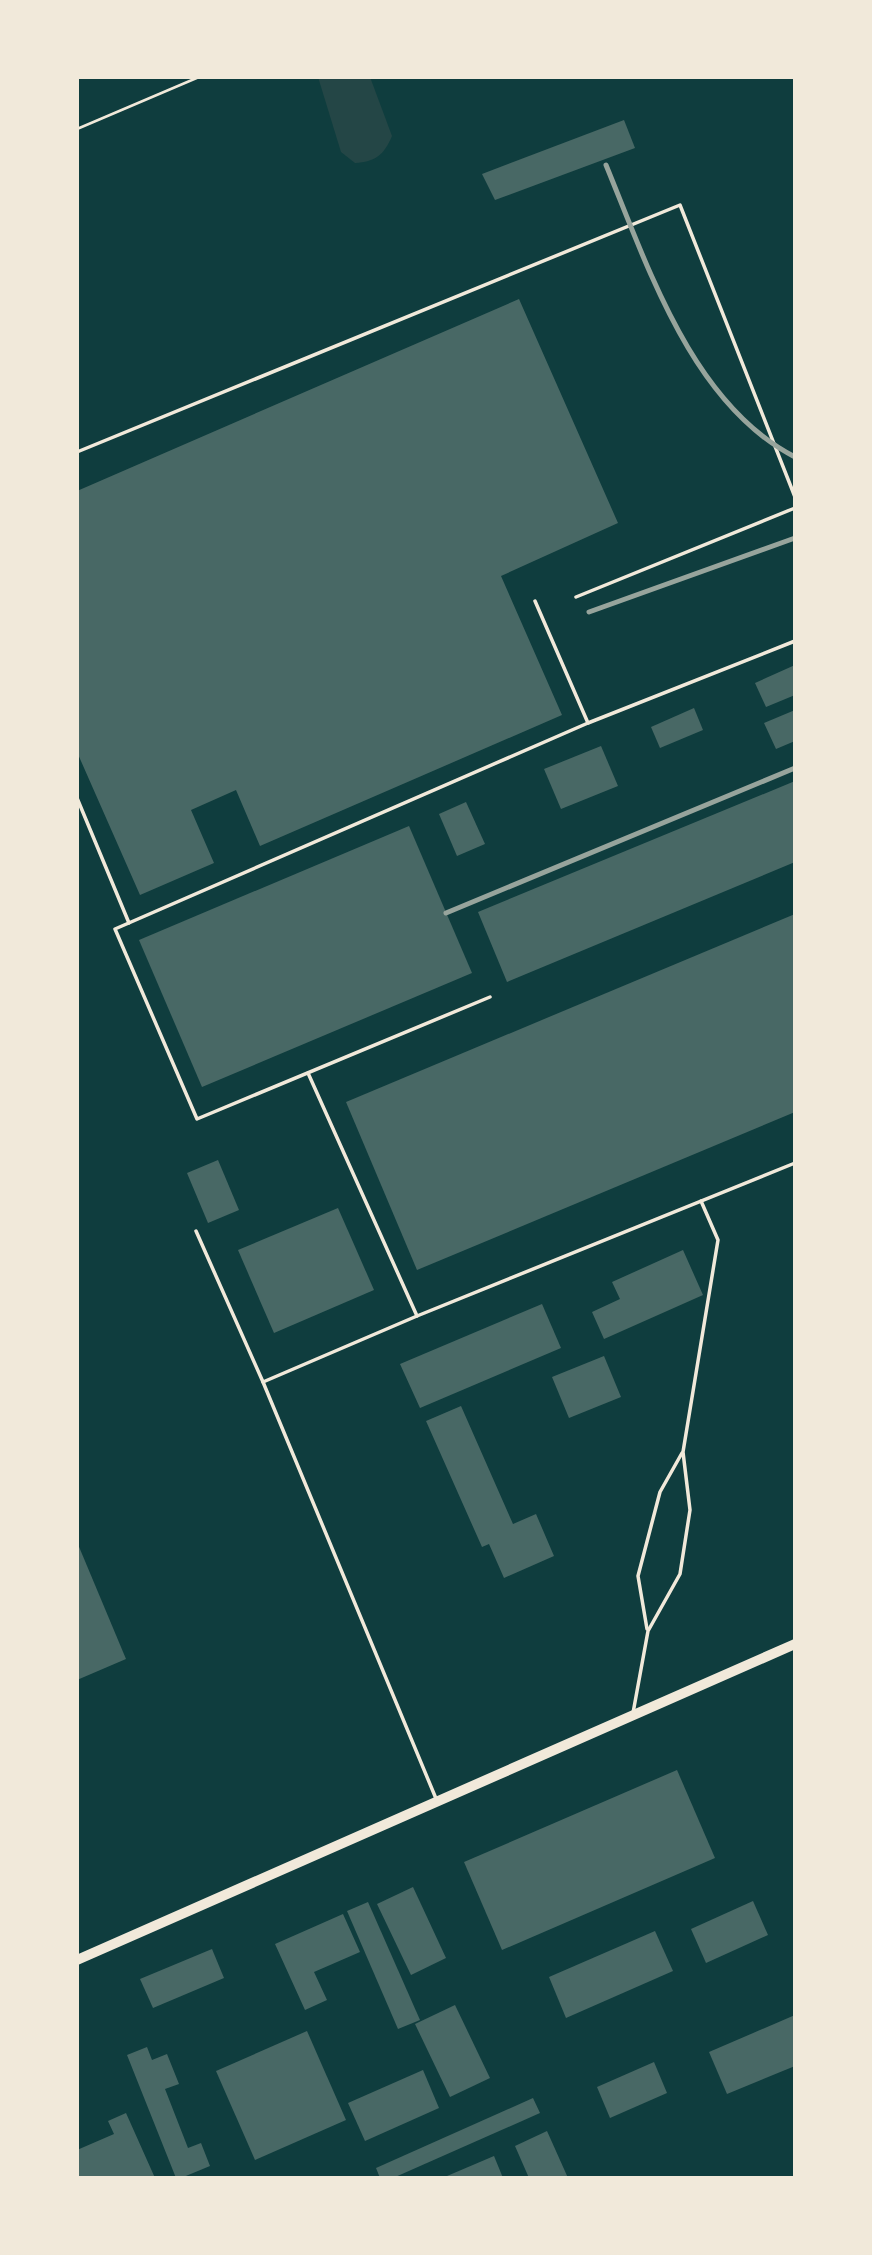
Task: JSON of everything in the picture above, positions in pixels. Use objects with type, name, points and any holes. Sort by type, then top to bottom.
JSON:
[{"type":"street","points":[[77,1960],[795,1644]]},
{"type":"lane","points":[[77,452],[680,205],[795,497]]},
{"type":"lane","points":[[576,597],[795,508]]},
{"type":"lane","points":[[535,601],[588,723]]},
{"type":"lane","points":[[490,997],[197,1119],[115,929],[588,723],[795,641]]},
{"type":"lane","points":[[77,799],[129,923]]},
{"type":"lane","points":[[308,1073],[417,1316]]},
{"type":"lane","points":[[264,1382],[417,1316],[795,1163]]},
{"type":"lane","points":[[633,1715],[648,1631],[680,1574],[690,1510],[683,1452],[718,1240],[701,1201]]},
{"type":"lane","points":[[196,1231],[264,1382],[438,1801]]},
{"type":"lane","points":[[648,1631],[638,1576],[660,1492],[683,1452]]},
{"type":"path","points":[[77,129],[199,77]]},
{"type":"shaded area","points":[[318,77],[370,77],[392,136],[378,156],[355,163],[341,152]]},
{"type":"building","points":[[624,120],[635,148],[495,200],[482,174]]},
{"type":"building","points":[[519,299],[618,523],[501,576],[562,715],[260,846],[236,790],[191,810],[214,863],[140,895],[77,752],[77,491]]},
{"type":"building","points":[[795,665],[795,695],[766,707],[755,683]]},
{"type":"building","points":[[694,708],[703,730],[660,748],[651,727]]},
{"type":"building","points":[[795,710],[795,741],[776,749],[764,723]]},
{"type":"building","points":[[601,746],[618,786],[561,809],[544,769]]},
{"type":"building","points":[[795,781],[795,862],[507,982],[478,912]]},
{"type":"building","points":[[466,802],[485,844],[457,856],[439,814]]},
{"type":"building","points":[[409,826],[472,973],[202,1087],[139,940]]},
{"type":"building","points":[[795,914],[795,1112],[417,1270],[346,1102]]},
{"type":"building","points":[[218,1160],[239,1210],[208,1223],[187,1173]]},
{"type":"building","points":[[338,1208],[374,1290],[274,1333],[238,1250]]},
{"type":"building","points":[[683,1250],[703,1295],[604,1339],[592,1312],[620,1299],[612,1282]]},
{"type":"building","points":[[542,1304],[561,1348],[420,1408],[400,1364]]},
{"type":"building","points":[[604,1356],[621,1397],[569,1418],[552,1377]]},
{"type":"building","points":[[461,1406],[513,1524],[536,1514],[554,1556],[504,1578],[489,1544],[482,1547],[426,1421]]},
{"type":"building","points":[[77,1542],[126,1659],[77,1680]]},
{"type":"building","points":[[677,1770],[715,1858],[502,1950],[464,1862]]},
{"type":"building","points":[[413,1887],[446,1958],[411,1975],[377,1904]]},
{"type":"building","points":[[753,1901],[768,1935],[706,1963],[691,1929]]},
{"type":"building","points":[[368,1902],[420,2020],[398,2029],[347,1911]]},
{"type":"building","points":[[343,1914],[360,1952],[314,1972],[327,2000],[305,2010],[275,1944]]},
{"type":"building","points":[[655,1931],[673,1971],[566,2018],[549,1977]]},
{"type":"building","points":[[212,1949],[224,1978],[153,2008],[140,1979]]},
{"type":"building","points":[[455,2005],[490,2078],[450,2097],[415,2024]]},
{"type":"building","points":[[795,2015],[795,2066],[727,2094],[709,2052]]},
{"type":"building","points":[[307,2031],[346,2120],[255,2160],[216,2071]]},
{"type":"building","points":[[147,2047],[152,2060],[167,2054],[179,2084],[165,2089],[188,2148],[201,2143],[210,2166],[181,2178],[176,2178],[127,2055]]},
{"type":"building","points":[[654,2062],[667,2093],[610,2118],[597,2087]]},
{"type":"building","points":[[423,2070],[439,2108],[365,2141],[348,2103]]},
{"type":"building","points":[[533,2098],[540,2113],[393,2178],[380,2178],[376,2168]]},
{"type":"building","points":[[126,2113],[155,2178],[77,2178],[77,2150],[114,2134],[108,2121]]},
{"type":"building","points":[[547,2131],[568,2178],[529,2178],[515,2146]]},
{"type":"building","points":[[494,2156],[503,2178],[447,2178],[447,2176]]},
{"type":"railway","points":[[606,165],[657,288],[701,368],[728,403],[759,433],[795,457]]},
{"type":"railway","points":[[589,612],[795,538]]},
{"type":"railway","points":[[446,913],[795,768]]}]
